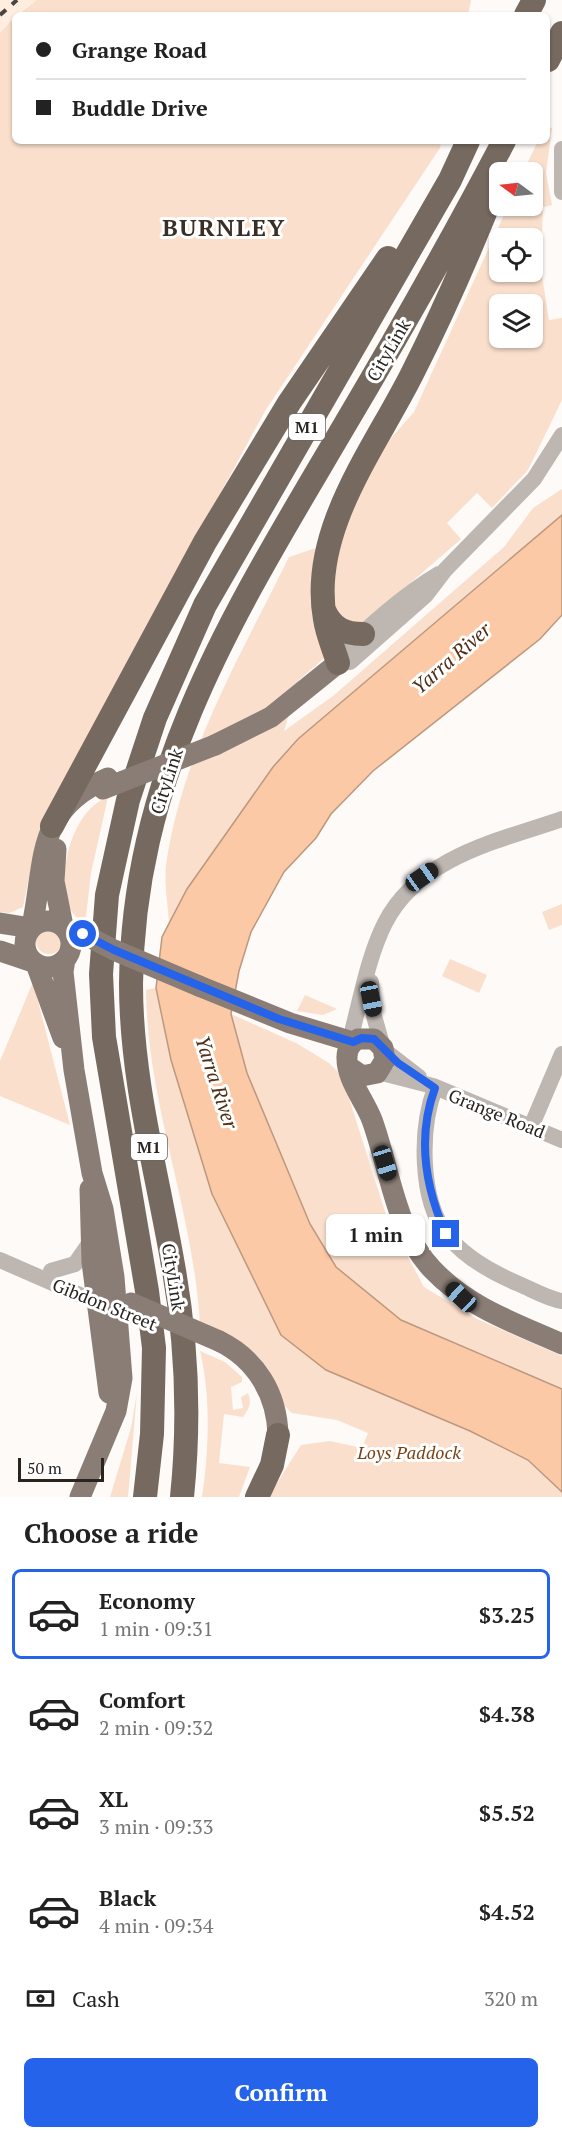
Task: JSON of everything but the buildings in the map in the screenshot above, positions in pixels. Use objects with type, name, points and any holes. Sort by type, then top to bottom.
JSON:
[{"type":"highway","points":[[550,56],[562,33]]},
{"type":"highway","points":[[52,826],[205,542],[289,403],[394,249],[455,144]]},
{"type":"highway","name":"CityLink","points":[[145,1497],[152,1434],[154,1348],[147,1291],[104,1037],[101,974],[107,895],[128,800],[155,718],[205,605],[450,180],[467,144]]},
{"type":"highway","name":"CityLink","points":[[182,1497],[188,1439],[185,1352],[174,1267],[142,1108],[132,1015],[136,912],[153,821],[165,777],[192,705],[237,610],[401,329],[502,144]]},
{"type":"highway","points":[[505,162],[512,144]]},
{"type":"highway","points":[[338,663],[323,608],[329,549],[342,504],[431,334],[489,200]]},
{"type":"highway","points":[[323,608],[328,618],[338,628],[346,633],[363,634]]},
{"type":"highway","name":"M1","points":[[154,1348],[164,1421],[157,1497]]},
{"type":"highway","points":[[257,1497],[272,1466],[278,1435]]},
{"type":"main road","points":[[74,1070],[35,963],[26,952],[24,944],[31,927],[42,853],[52,826],[77,797],[271,717],[338,663]]},
{"type":"main road","points":[[80,1497],[103,1444],[110,1392],[115,1303],[103,1209],[92,1173],[74,1070],[63,972],[71,943],[54,881],[56,849],[72,817],[105,784]]},
{"type":"main road","points":[[0,923],[31,927],[50,920],[71,943],[114,950],[278,1019],[354,1041],[370,1038],[384,1049],[385,1060],[378,1073],[371,1118]]},
{"type":"main road","points":[[0,951],[51,967],[71,943]]},
{"type":"main road","points":[[278,1019],[329,1049],[362,1076],[378,1073]]},
{"type":"main road","points":[[354,1041],[347,1050],[349,1066],[362,1103],[371,1118],[399,1209],[413,1242],[430,1267],[461,1297],[562,1344]]},
{"type":"main road","points":[[92,1173],[89,1201],[91,1241],[115,1303]]},
{"type":"main road","name":"Gibdon Street","points":[[115,1303],[220,1347],[239,1365],[275,1407],[278,1435]]},
{"type":"street","points":[[562,149],[562,192]]},
{"type":"street","points":[[338,663],[350,662],[426,596],[445,570],[534,479],[562,435]]},
{"type":"street","points":[[338,663],[344,651],[418,586],[445,570]]},
{"type":"street","points":[[354,1041],[353,1028],[356,1016],[371,963],[387,921],[399,902],[422,877],[452,859],[562,819]]},
{"type":"street","points":[[371,963],[371,999],[384,1049]]},
{"type":"street","points":[[278,1019],[332,1026],[356,1016]]},
{"type":"street","name":"Grange Road","points":[[384,1049],[434,1087]]},
{"type":"street","points":[[531,1127],[562,1054]]},
{"type":"street","name":"Grange Road","points":[[378,1073],[434,1087],[562,1140]]},
{"type":"street","points":[[434,1087],[425,1121],[426,1169],[436,1211],[446,1234],[493,1273],[562,1301]]},
{"type":"street","points":[[51,1271],[75,1264],[91,1241]]},
{"type":"street","name":"Gibdon Street","points":[[0,1253],[51,1271],[115,1303]]},
{"type":"street","name":"Gibdon Street","points":[[0,1260],[115,1303]]},
{"type":"shaded area","points":[[0,0],[37,0],[19,12],[12,12],[12,19],[0,33]]},
{"type":"green space","points":[[37,0],[471,0],[469,12],[21,12]]},
{"type":"green space","points":[[12,19],[12,144],[441,144],[265,411],[53,802],[37,838],[23,907],[9,913],[0,912],[0,33]]},
{"type":"green space","points":[[537,144],[550,144],[546,173],[552,205],[543,207],[543,162],[528,162]]},
{"type":"green space","points":[[503,216],[543,216],[542,228],[498,228]]},
{"type":"green space","points":[[489,248],[489,282],[543,282],[549,320],[562,318],[562,400],[528,470],[492,508],[477,493],[447,523],[461,539],[299,680],[284,731],[333,696],[504,547],[533,508],[562,489],[562,515],[298,739],[187,889],[169,924],[166,865],[174,824],[185,784],[215,706],[289,557],[322,546],[371,461],[414,412]]},
{"type":"green space","points":[[108,797],[91,873],[85,925],[73,914],[67,898],[65,882],[69,847],[85,816],[95,804]]},
{"type":"green space","points":[[562,904],[562,925],[549,930],[542,912]]},
{"type":"green space","points":[[49,928],[58,932],[62,941],[58,950],[49,954],[40,950],[36,941],[40,932]]},
{"type":"green space","points":[[450,959],[487,975],[479,993],[442,976]]},
{"type":"green space","points":[[33,982],[70,1125],[0,1096],[0,1061]]},
{"type":"green space","name":"Loys Paddock","points":[[156,988],[171,1060],[212,1194],[470,1431],[528,1460],[562,1492],[562,1497],[268,1497],[301,1445],[330,1441],[362,1448],[368,1433],[337,1420],[292,1413],[200,1325],[189,1241],[162,1116],[148,1032],[146,990]]},
{"type":"green space","points":[[305,995],[337,1009],[323,1015],[297,1011]]},
{"type":"green space","points":[[231,1014],[296,1043],[329,1063],[338,1072],[348,1095],[387,1218],[424,1287],[477,1319],[562,1356],[562,1389],[401,1320],[336,1267],[310,1225],[247,1073]]},
{"type":"green space","points":[[200,1351],[225,1362],[242,1377],[242,1382],[231,1387],[233,1410],[243,1408],[241,1397],[248,1393],[250,1400],[243,1417],[224,1414],[219,1463],[250,1467],[239,1497],[202,1497],[208,1423],[204,1368]]},
{"type":"green space","points":[[137,1392],[128,1497],[110,1497],[131,1428]]},
{"type":"water","name":"Yarra River","points":[[562,515],[562,615],[540,639],[373,771],[331,814],[316,838],[284,872],[251,932],[239,971],[231,1014],[247,1073],[310,1224],[336,1267],[401,1320],[562,1389],[562,1492],[528,1460],[470,1431],[326,1370],[281,1335],[212,1194],[171,1060],[156,988],[162,937],[187,889],[273,767],[298,739]]},
{"type":"railway","points":[[0,15],[17,0]]},
{"type":"district","name":"BURNLEY","points":[[224,227]]},
{"type":"route","points":[[83,934],[114,950],[290,1023],[353,1042],[362,1038],[374,1039],[398,1063],[435,1088],[425,1121],[426,1169],[436,1211],[446,1234]]}]
